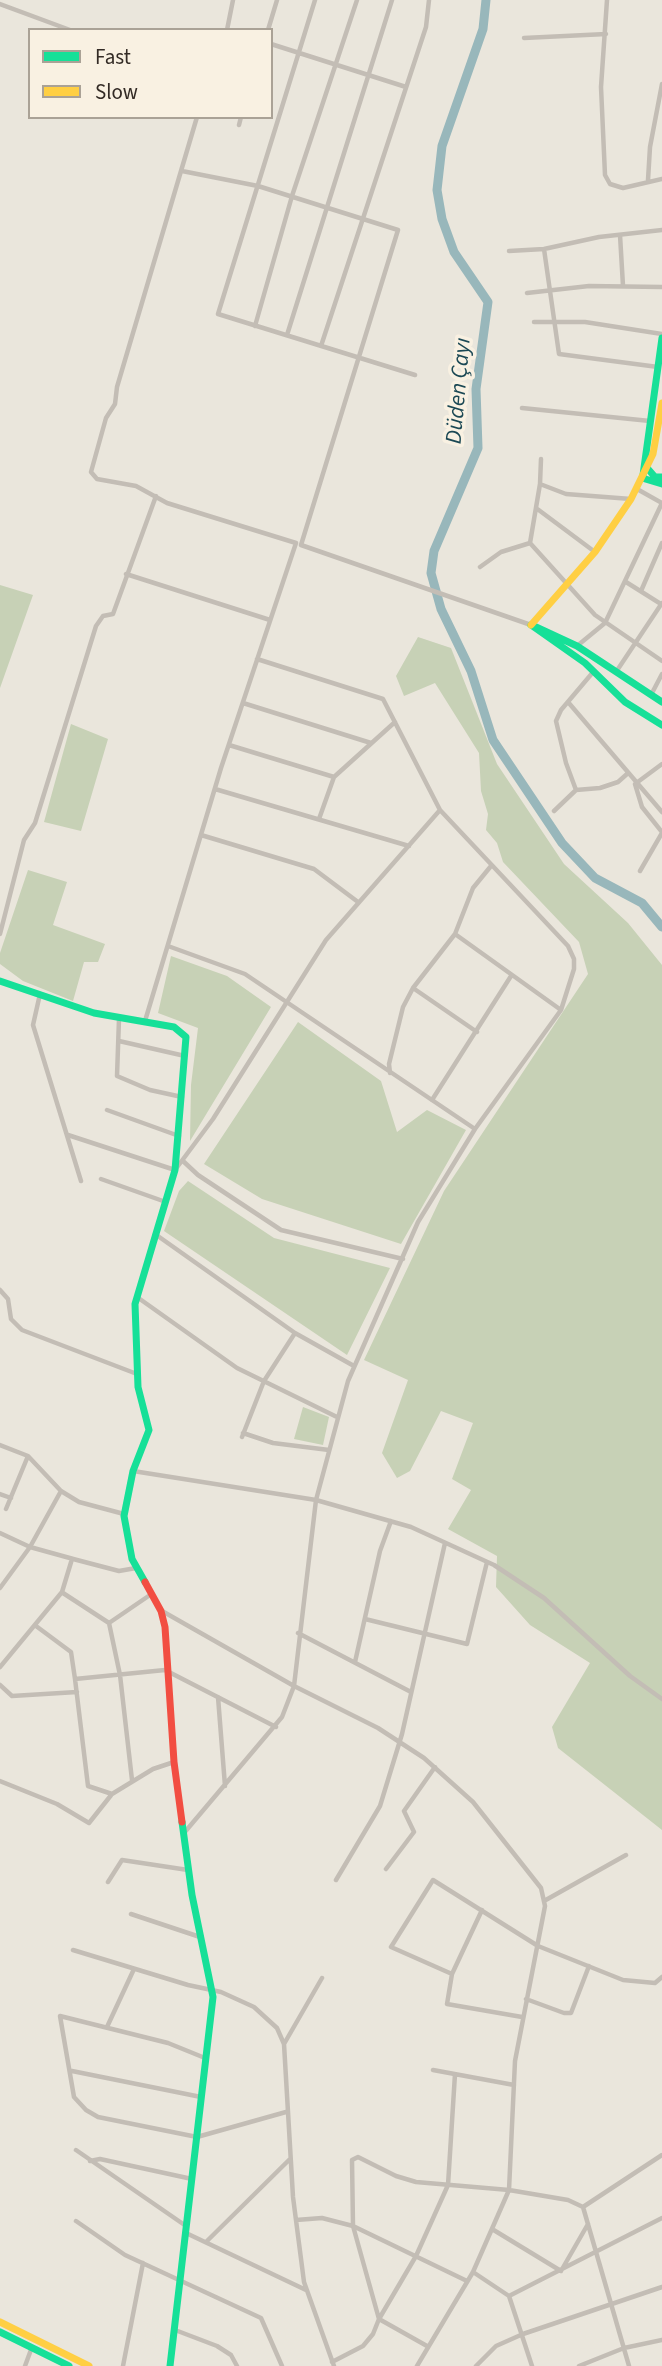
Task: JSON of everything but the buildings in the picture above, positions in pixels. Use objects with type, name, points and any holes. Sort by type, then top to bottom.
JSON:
[{"type":"street","points":[[227,28],[233,0]]},
{"type":"street","points":[[269,28],[277,0]]},
{"type":"street","points":[[315,0],[218,314],[415,375]]},
{"type":"street","points":[[255,326],[292,196],[357,0]]},
{"type":"street","points":[[287,335],[392,0]]},
{"type":"street","points":[[321,346],[426,27],[429,0]]},
{"type":"street","points":[[607,0],[601,88],[605,175],[616,187],[662,179]]},
{"type":"street","points":[[0,4],[65,28]]},
{"type":"street","points":[[524,38],[606,34]]},
{"type":"street","points":[[273,45],[405,87]]},
{"type":"street","points":[[648,180],[650,147],[662,84]]},
{"type":"street","points":[[196,119],[117,387],[115,404],[106,418],[91,472],[97,479],[136,486],[167,503],[298,544],[547,629],[662,702]]},
{"type":"street","points":[[239,125],[241,119]]},
{"type":"street","points":[[145,1021],[229,745],[298,544],[398,230],[258,186],[182,171]]},
{"type":"street","points":[[509,251],[544,249],[662,230]]},
{"type":"street","points":[[620,235],[623,286]]},
{"type":"street","points":[[544,249],[559,354],[658,367]]},
{"type":"street","points":[[527,293],[623,286],[662,287]]},
{"type":"street","points":[[534,322],[585,322],[662,336],[644,475]]},
{"type":"street","points":[[531,625],[595,552],[631,499],[644,475],[662,407]]},
{"type":"street","points":[[522,408],[650,421]]},
{"type":"street","points":[[541,460],[540,484],[530,543],[566,586],[605,624],[662,661]]},
{"type":"street","points":[[644,475],[658,480],[650,494]]},
{"type":"street","points":[[540,484],[566,494],[631,499]]},
{"type":"street","points":[[577,646],[605,624],[651,521],[662,503],[637,489]]},
{"type":"street","points":[[0,934],[24,839],[35,823],[96,626],[103,616],[113,614],[156,496]]},
{"type":"street","points":[[536,508],[595,552]]},
{"type":"street","points":[[480,567],[501,552],[530,543]]},
{"type":"street","points":[[641,591],[662,543]]},
{"type":"street","points":[[126,574],[270,620]]},
{"type":"street","points":[[615,673],[662,604],[626,582]]},
{"type":"street","points":[[531,625],[594,670],[616,695],[662,725]]},
{"type":"street","points":[[184,1833],[276,1727],[294,1686],[298,1633],[316,1500],[337,1417],[354,1366],[443,1177],[561,1010],[572,979],[575,959],[568,946],[440,810],[383,699],[257,659]]},
{"type":"street","points":[[576,790],[556,726],[558,715],[594,670]]},
{"type":"street","points":[[650,695],[662,674]]},
{"type":"street","points":[[568,702],[635,784],[662,812]]},
{"type":"street","points":[[243,703],[372,743]]},
{"type":"street","points":[[320,819],[334,777],[395,722]]},
{"type":"street","points":[[229,745],[334,777]]},
{"type":"street","points":[[635,784],[662,764]]},
{"type":"street","points":[[554,811],[576,790],[600,788],[618,782],[627,774]]},
{"type":"street","points":[[635,784],[642,807],[662,832],[640,871]]},
{"type":"street","points":[[215,789],[409,846]]},
{"type":"street","points":[[170,2366],[213,1997],[188,1870],[165,1670],[165,1627],[161,1611],[136,1568],[127,1539],[124,1514],[133,1471],[149,1430],[137,1374],[137,1297],[163,1201],[180,1159],[213,1119],[285,1001],[326,940],[440,810]]},
{"type":"street","points":[[201,835],[314,869],[358,902]]},
{"type":"street","points":[[390,1073],[389,1063],[402,1007],[413,988],[455,934],[473,888],[491,866]]},
{"type":"street","points":[[455,934],[561,1010]]},
{"type":"street","points":[[167,946],[244,974],[475,1129]]},
{"type":"street","points":[[432,1100],[511,976]]},
{"type":"street","points":[[0,981],[120,1019],[162,1023],[183,1032],[186,1056],[179,1136],[180,1159],[198,1175],[281,1230],[403,1259]]},
{"type":"street","points":[[413,988],[477,1032]]},
{"type":"street","points":[[40,994],[33,1025],[81,1181]]},
{"type":"street","points":[[120,1019],[118,1077],[150,1090],[182,1097]]},
{"type":"street","points":[[119,1041],[186,1056]]},
{"type":"street","points":[[107,1110],[179,1136]]},
{"type":"street","points":[[68,1135],[175,1170]]},
{"type":"street","points":[[101,1179],[163,1201]]},
{"type":"street","points":[[155,1234],[295,1333],[354,1366]]},
{"type":"street","points":[[0,1290],[8,1298],[11,1319],[22,1330],[137,1374]]},
{"type":"street","points":[[137,1297],[237,1368],[337,1417]]},
{"type":"street","points":[[295,1333],[264,1381],[242,1435],[273,1443],[329,1450]]},
{"type":"street","points":[[0,1445],[28,1456],[61,1491],[79,1502],[124,1514]]},
{"type":"street","points":[[6,1509],[28,1456]]},
{"type":"street","points":[[133,1471],[316,1500],[391,1521],[445,1543],[487,1562],[544,1598],[630,1676],[662,1699]]},
{"type":"street","points":[[0,1588],[30,1547],[61,1491]]},
{"type":"street","points":[[0,1494],[11,1498]]},
{"type":"street","points":[[355,1662],[380,1551],[391,1521]]},
{"type":"street","points":[[0,1533],[30,1547],[72,1559],[119,1571],[136,1568]]},
{"type":"street","points":[[336,1880],[373,1821],[399,1742],[445,1543]]},
{"type":"street","points":[[0,1667],[62,1592],[72,1559]]},
{"type":"street","points":[[365,1619],[467,1644],[487,1562]]},
{"type":"street","points":[[62,1592],[108,1623],[120,1675],[132,1780]]},
{"type":"street","points":[[108,1623],[150,1595]]},
{"type":"street","points":[[161,1611],[399,1742],[435,1767],[472,1802],[541,1888],[544,1901],[538,1946],[522,2017],[514,2085],[509,2190],[472,2272],[417,2366]]},
{"type":"street","points":[[36,1626],[71,1652],[88,1786],[112,1794]]},
{"type":"street","points":[[298,1633],[411,1692]]},
{"type":"street","points":[[75,1679],[165,1670],[276,1727]]},
{"type":"street","points":[[0,1685],[12,1696],[77,1692]]},
{"type":"street","points":[[218,1697],[226,1786]]},
{"type":"street","points":[[0,1781],[57,1804],[89,1823],[112,1794],[132,1780],[174,1762]]},
{"type":"street","points":[[386,1869],[414,1832],[404,1811],[435,1767]]},
{"type":"street","points":[[544,1901],[625,1855]]},
{"type":"street","points":[[108,1882],[122,1860],[188,1870]]},
{"type":"street","points":[[452,1974],[391,1947],[433,1880],[538,1946],[623,1980],[655,1983],[662,1977]]},
{"type":"street","points":[[482,1910],[452,1974],[447,2004],[522,2017]]},
{"type":"street","points":[[131,1914],[200,1937]]},
{"type":"street","points":[[73,1950],[134,1969],[211,1988],[241,2000],[266,2016],[277,2028],[284,2044],[290,2160],[307,2290],[333,2364],[363,2346],[373,2334],[416,2256],[448,2185],[454,2074]]},
{"type":"street","points":[[526,1998],[570,2013],[589,1966]]},
{"type":"street","points":[[107,2026],[134,1969]]},
{"type":"street","points":[[284,2044],[322,1978]]},
{"type":"street","points":[[205,2058],[168,2043],[60,2016],[72,2071],[74,2097],[91,2113],[197,2137],[286,2112]]},
{"type":"street","points":[[433,2070],[514,2085]]},
{"type":"street","points":[[72,2071],[201,2097]]},
{"type":"street","points":[[76,2150],[206,2242],[307,2290]]},
{"type":"street","points":[[583,2207],[662,2155]]},
{"type":"street","points":[[427,2346],[379,2319],[353,2226],[354,2157],[373,2163],[396,2176],[448,2185],[509,2190],[568,2200],[583,2207],[629,2366]]},
{"type":"street","points":[[90,2161],[100,2159],[192,2179]]},
{"type":"street","points":[[206,2242],[290,2160]]},
{"type":"street","points":[[296,2220],[321,2218],[353,2226],[467,2281]]},
{"type":"street","points":[[509,2296],[597,2254],[662,2218]]},
{"type":"street","points":[[76,2221],[125,2255],[261,2318],[282,2366]]},
{"type":"street","points":[[561,2271],[588,2224]]},
{"type":"street","points":[[492,2230],[561,2271]]},
{"type":"street","points":[[123,2366],[143,2263]]},
{"type":"street","points":[[472,2272],[509,2296],[532,2366]]},
{"type":"street","points":[[476,2366],[496,2346],[522,2334],[662,2287]]},
{"type":"street","points":[[0,2322],[69,2366]]},
{"type":"street","points":[[175,2330],[218,2346],[231,2355],[237,2366]]},
{"type":"street","points":[[0,2332],[89,2366]]},
{"type":"street","points":[[579,2366],[624,2348],[662,2340]]},
{"type":"street","points":[[25,2366],[33,2343]]},
{"type":"green space","points":[[0,585],[33,595],[0,688]]},
{"type":"green space","points":[[418,637],[451,648],[497,764],[564,864],[628,923],[662,965],[662,1830],[558,1748],[552,1727],[590,1663],[530,1625],[496,1587],[497,1556],[448,1529],[471,1490],[452,1479],[473,1423],[441,1411],[410,1471],[397,1478],[382,1453],[408,1380],[364,1360],[444,1191],[588,974],[579,942],[503,862],[497,843],[486,830],[488,814],[481,791],[479,753],[435,683],[404,696],[396,676]]},
{"type":"green space","points":[[71,724],[108,739],[81,831],[44,822]]},
{"type":"green space","points":[[28,870],[67,882],[53,925],[105,944],[98,962],[84,962],[73,1001],[23,981],[0,964],[0,953]]},
{"type":"green space","points":[[171,956],[227,976],[271,1007],[190,1141],[191,1085],[198,1028],[158,1013]]},
{"type":"green space","points":[[298,1022],[381,1081],[397,1132],[427,1110],[466,1130],[401,1244],[262,1199],[204,1164]]},
{"type":"green space","points":[[188,1181],[274,1238],[390,1268],[347,1355],[164,1231],[179,1191]]},
{"type":"green space","points":[[303,1407],[329,1417],[323,1445],[294,1439]]},
{"type":"waterway","name":"Düden Çayı","points":[[486,0],[483,29],[442,146],[437,190],[442,219],[454,252],[488,302],[476,389],[478,448],[434,551],[431,573],[441,609],[471,671],[493,740],[562,843],[595,878],[642,903],[662,927]]},
{"type":"traffic: fast","points":[[643,475],[662,338]]},
{"type":"traffic: fast","points":[[648,469],[655,477],[662,477]]},
{"type":"traffic: fast","points":[[642,478],[662,484]]},
{"type":"traffic: fast","points":[[531,625],[585,663],[625,702],[662,725]]},
{"type":"traffic: fast","points":[[536,627],[577,646],[662,702]]},
{"type":"traffic: fast","points":[[0,981],[94,1013],[174,1027],[186,1037],[175,1170],[135,1304],[138,1387],[149,1430],[133,1471],[124,1516],[132,1559],[145,1582]]},
{"type":"traffic: fast","points":[[170,2366],[213,1997],[192,1895],[182,1822]]},
{"type":"traffic: fast","points":[[0,2332],[69,2366]]},
{"type":"traffic: slow","points":[[531,625],[595,552],[631,499],[653,454],[662,403]]},
{"type":"traffic: slow","points":[[0,2322],[89,2366]]},
{"type":"traffic: jam","points":[[145,1582],[161,1611],[165,1627],[174,1762],[182,1822]]}]
